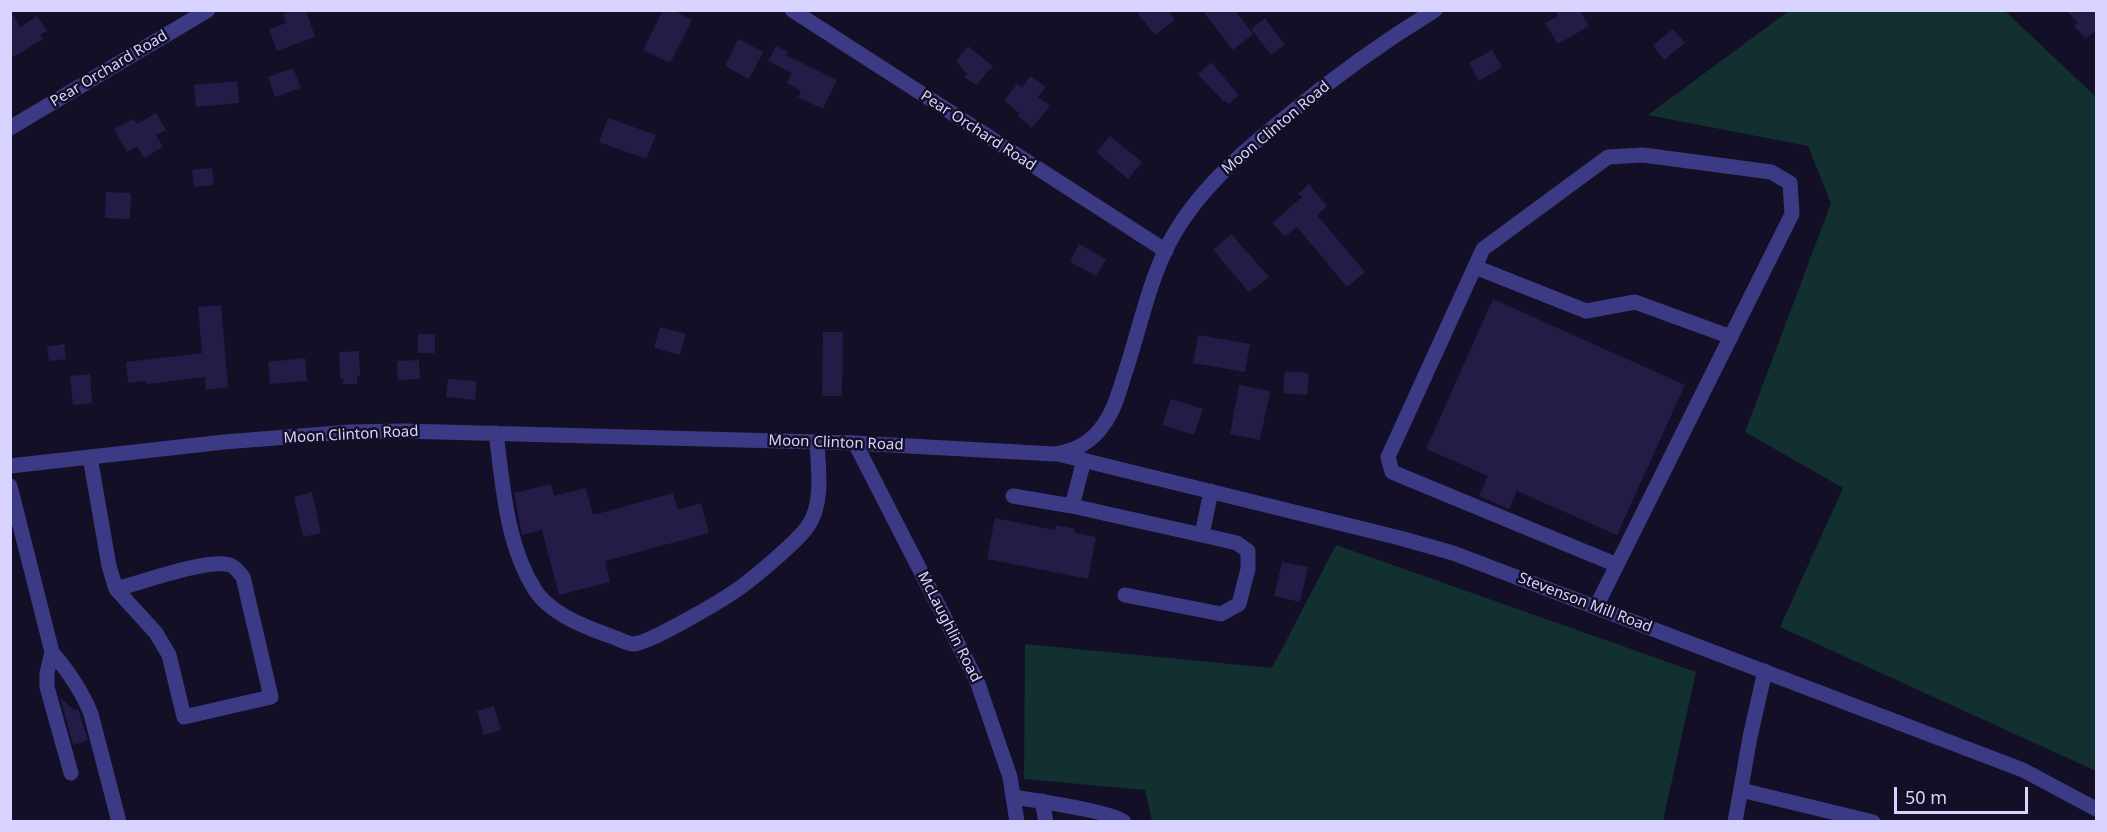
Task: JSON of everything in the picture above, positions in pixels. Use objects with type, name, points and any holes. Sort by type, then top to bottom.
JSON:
[{"type":"street","name":"Pear Orchard Road","points":[[10,128],[208,10]]},
{"type":"street","name":"Pear Orchard Road","points":[[792,10],[1166,251]]},
{"type":"street","name":"Moon Clinton Road","points":[[10,466],[224,442],[350,432],[403,431],[855,442],[1055,454],[1068,452],[1093,437],[1105,424],[1120,390],[1157,270],[1176,231],[1216,178],[1256,141],[1351,66],[1435,10]]},
{"type":"street","points":[[1596,608],[1617,566],[1731,337],[1792,214],[1790,183],[1771,172],[1643,155],[1608,158],[1483,249],[1388,457],[1392,471],[1617,566]]},
{"type":"street","points":[[1475,267],[1586,311],[1635,302],[1731,337]]},
{"type":"street","points":[[496,433],[508,522],[521,563],[536,592],[558,613],[595,631],[633,644],[653,638],[740,588],[808,526],[816,506],[819,480],[818,442]]},
{"type":"street","name":"McLaughlin Road","points":[[855,442],[977,681],[1006,766],[1014,797],[1017,822]]},
{"type":"street","name":"Stevenson Mill Road","points":[[1055,454],[1453,553],[2023,770],[2097,809]]},
{"type":"street","points":[[90,457],[109,566],[116,589],[156,633],[169,655],[184,717],[271,697],[243,577],[235,567],[228,564],[203,566],[116,589]]},
{"type":"street","points":[[1072,506],[1084,460]]},
{"type":"street","points":[[10,486],[52,652],[68,671],[86,700],[119,822]]},
{"type":"street","points":[[1202,535],[1211,491]]},
{"type":"street","points":[[1013,496],[1072,506],[1202,535],[1236,543],[1248,551],[1248,569],[1239,604],[1221,614],[1125,595]]},
{"type":"street","points":[[52,652],[47,673],[47,687],[71,773]]},
{"type":"street","points":[[1735,822],[1750,737],[1765,671]]},
{"type":"street","points":[[1740,790],[1874,822]]},
{"type":"street","points":[[1014,797],[1121,818],[1124,822]]},
{"type":"street","points":[[1042,801],[1046,822]]},
{"type":"green space","points":[[1790,10],[2005,11],[2096,97],[2096,771],[1780,627],[1843,488],[1745,432],[1831,203],[1808,146],[1648,115]]},
{"type":"green space","points":[[1336,545],[1696,672],[1663,821],[1152,821],[1145,790],[1024,779],[1025,644],[1272,668]]},
{"type":"building","points":[[10,10],[20,27],[37,16],[47,31],[40,35],[43,39],[10,59]]},
{"type":"building","points":[[293,10],[306,10],[315,37],[277,51],[269,29],[286,23],[283,14]]},
{"type":"building","points":[[663,10],[673,10],[692,20],[670,63],[643,50]]},
{"type":"building","points":[[1135,10],[1168,10],[1175,20],[1155,35]]},
{"type":"building","points":[[1202,10],[1235,10],[1253,34],[1233,50]]},
{"type":"building","points":[[1554,10],[1580,10],[1589,26],[1558,44],[1545,23],[1558,16]]},
{"type":"building","points":[[2066,10],[2097,10],[2097,29],[2086,39],[2074,26],[2078,23]]},
{"type":"building","points":[[1265,18],[1285,45],[1271,55],[1251,29]]},
{"type":"building","points":[[1673,29],[1685,43],[1664,60],[1653,45]]},
{"type":"building","points":[[738,39],[763,52],[749,79],[725,66]]},
{"type":"building","points":[[776,46],[788,52],[786,55],[837,80],[823,109],[798,97],[801,91],[787,83],[792,73],[768,61]]},
{"type":"building","points":[[968,46],[993,66],[976,85],[964,77],[967,74],[956,61]]},
{"type":"building","points":[[1492,50],[1502,67],[1479,81],[1469,63]]},
{"type":"building","points":[[1211,62],[1239,95],[1229,104],[1224,102],[1198,74]]},
{"type":"building","points":[[293,68],[301,88],[275,97],[268,77]]},
{"type":"building","points":[[1031,76],[1046,87],[1038,97],[1050,106],[1032,128],[1004,100],[1017,84],[1022,87]]},
{"type":"building","points":[[237,81],[239,103],[196,107],[194,85]]},
{"type":"building","points":[[156,113],[166,130],[156,135],[163,147],[144,158],[137,146],[127,152],[114,129],[134,119],[137,124]]},
{"type":"building","points":[[608,118],[656,135],[646,159],[599,142]]},
{"type":"building","points":[[1110,136],[1142,162],[1128,179],[1096,152]]},
{"type":"building","points":[[212,168],[214,185],[194,187],[192,170]]},
{"type":"building","points":[[1309,184],[1327,206],[1317,215],[1365,272],[1347,287],[1297,227],[1285,237],[1272,223],[1302,197],[1298,194]]},
{"type":"building","points":[[106,192],[131,193],[130,219],[105,218]]},
{"type":"building","points":[[1231,234],[1269,277],[1249,292],[1213,250]]},
{"type":"building","points":[[1079,244],[1106,259],[1096,276],[1070,262]]},
{"type":"building","points":[[1493,299],[1685,385],[1617,535],[1517,491],[1509,509],[1479,496],[1488,476],[1426,449]]},
{"type":"building","points":[[221,305],[228,387],[206,390],[205,377],[147,384],[146,381],[128,383],[126,362],[202,353],[198,307]]},
{"type":"building","points":[[660,327],[686,334],[680,355],[654,348]]},
{"type":"building","points":[[823,332],[843,332],[842,396],[822,396]]},
{"type":"building","points":[[418,334],[435,334],[435,353],[418,353]]},
{"type":"building","points":[[1198,335],[1250,344],[1245,372],[1193,363]]},
{"type":"building","points":[[64,344],[66,359],[49,361],[47,347]]},
{"type":"building","points":[[359,351],[360,376],[357,377],[357,384],[343,384],[343,378],[340,378],[339,352]]},
{"type":"building","points":[[305,358],[307,381],[270,384],[268,362]]},
{"type":"building","points":[[419,360],[420,379],[398,380],[397,361]]},
{"type":"building","points":[[1285,371],[1309,373],[1307,395],[1283,393]]},
{"type":"building","points":[[90,374],[92,403],[73,405],[70,376]]},
{"type":"building","points":[[448,379],[477,381],[475,400],[446,397]]},
{"type":"building","points":[[1239,385],[1270,391],[1260,440],[1230,434]]},
{"type":"building","points":[[1171,399],[1203,409],[1194,435],[1162,425]]},
{"type":"building","points":[[551,484],[554,496],[586,488],[593,515],[673,493],[678,510],[701,503],[709,533],[605,561],[610,582],[559,595],[542,530],[522,535],[514,493]]},
{"type":"building","points":[[312,492],[321,533],[303,537],[294,497]]},
{"type":"building","points":[[995,518],[1055,530],[1056,525],[1075,529],[1075,533],[1096,537],[1088,579],[987,559]]},
{"type":"building","points":[[1282,562],[1308,567],[1300,602],[1274,596]]},
{"type":"building","points":[[60,697],[74,710],[78,709],[88,740],[73,745]]},
{"type":"building","points":[[494,706],[501,730],[484,735],[477,711]]}]
